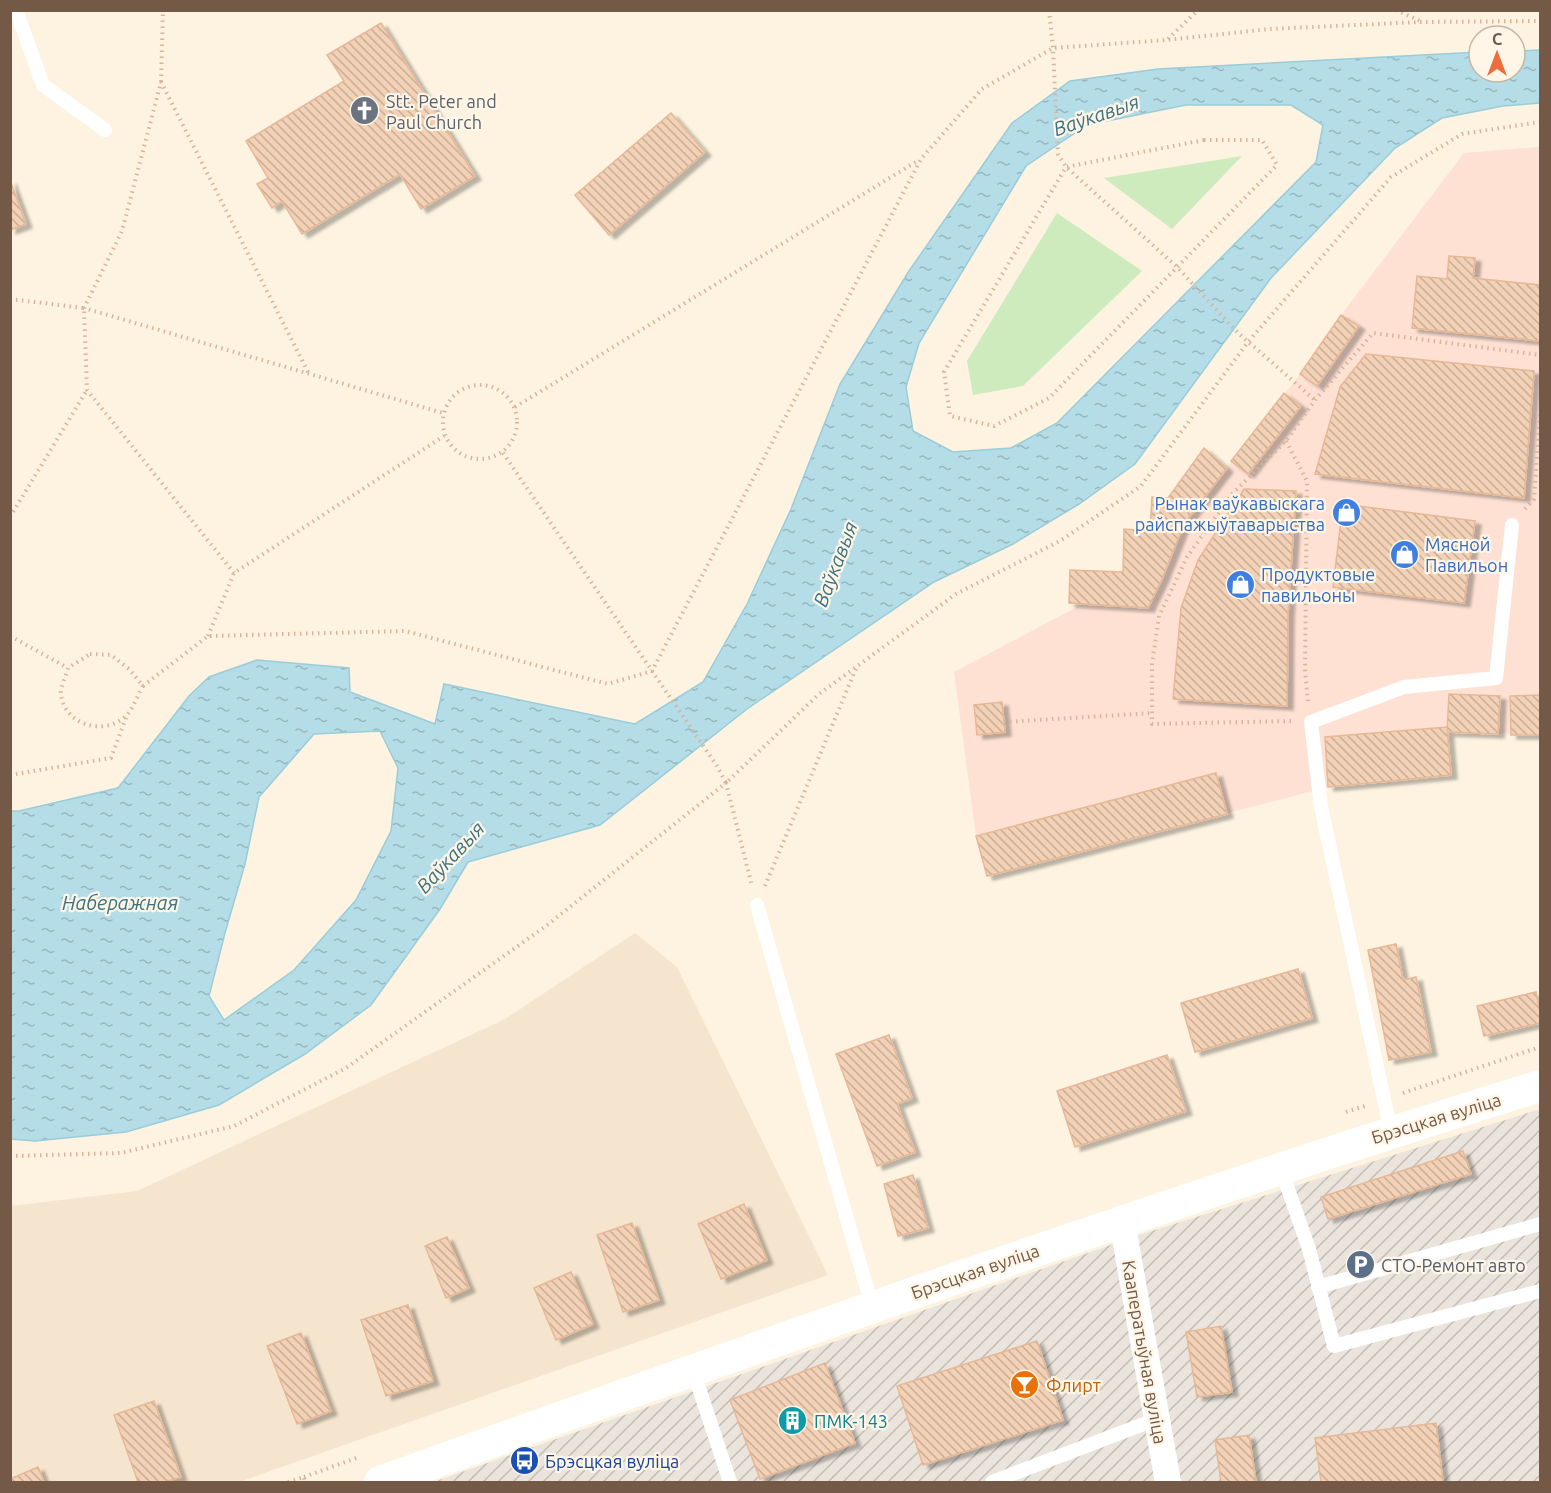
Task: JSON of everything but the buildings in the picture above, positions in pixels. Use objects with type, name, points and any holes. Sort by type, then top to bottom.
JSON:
[{"type":"street","name":"Брэсцкая вуліца","points":[[380,1482],[872,1306],[1281,1168],[1540,1086]]},
{"type":"street","name":"Кааператыўная вуліца","points":[[1122,1221],[1168,1482]]},
{"type":"lane","points":[[16,10],[43,85],[105,130]]},
{"type":"lane","points":[[1391,1132],[1321,807],[1311,722],[1404,687],[1496,678],[1512,525]]},
{"type":"lane","points":[[757,905],[872,1306]]},
{"type":"lane","points":[[1281,1168],[1309,1249],[1334,1346],[1540,1291]]},
{"type":"lane","points":[[1318,1287],[1540,1224]]},
{"type":"lane","points":[[693,1370],[730,1482]]},
{"type":"lane","points":[[992,1482],[1157,1419]]},
{"type":"path","points":[[10,517],[87,390],[84,308],[122,231],[161,82],[163,10]]},
{"type":"path","points":[[1049,10],[1058,154],[1066,166],[1188,277],[1238,333],[1316,400]]},
{"type":"path","points":[[1166,40],[1198,10]]},
{"type":"path","points":[[1395,10],[1420,22]]},
{"type":"path","points":[[208,636],[405,631],[608,684],[652,670],[921,159],[982,89],[1053,48],[1166,40],[1270,29],[1420,22],[1540,21]]},
{"type":"path","points":[[161,82],[308,372]]},
{"type":"path","points":[[10,1156],[121,1153],[234,1126],[346,1068],[546,926],[726,783],[819,694],[858,665],[956,594],[1060,541],[1141,486],[1248,342],[1391,177],[1462,134],[1540,122]]},
{"type":"path","points":[[1204,140],[1262,140],[1277,165],[1049,398],[994,426],[950,416],[944,372],[1066,166],[1204,140]]},
{"type":"path","points":[[516,407],[921,159]]},
{"type":"path","points":[[10,299],[84,308],[443,413]]},
{"type":"path","points":[[1286,441],[1307,482],[1305,669],[1311,722],[1152,724],[1152,663],[1159,616],[1187,557],[1233,493],[1286,441],[1316,400],[1373,333],[1540,356]]},
{"type":"path","points":[[477,384],[500,389],[516,407],[517,432],[502,453],[481,460],[459,454],[444,436],[443,413],[455,393],[477,384]]},
{"type":"path","points":[[87,390],[234,573]]},
{"type":"path","points":[[1512,525],[1534,498],[1540,414]]},
{"type":"path","points":[[10,775],[111,758],[127,715],[143,686],[208,636],[234,573],[444,436]]},
{"type":"path","points":[[502,453],[717,766],[726,783],[757,905]]},
{"type":"path","points":[[10,636],[68,668]]},
{"type":"path","points":[[127,715],[107,727],[89,727],[69,715],[61,695],[68,668],[90,654],[111,656],[129,669],[143,686]]},
{"type":"path","points":[[757,905],[858,665]]},
{"type":"path","points":[[1004,722],[1153,713]]},
{"type":"path","points":[[288,1482],[304,1477],[305,1482]]},
{"type":"shaded area","name":"Рынак ваўкавыскага райспажыўтаварыства","points":[[1540,147],[1540,735],[1447,732],[1451,775],[1328,787],[987,876],[976,836],[954,672],[1081,605],[1069,603],[1070,570],[1123,572],[1124,529],[1150,530],[1152,497],[1168,497],[1227,468],[1300,374],[1341,315],[1464,153]]},
{"type":"shaded area","points":[[635,933],[677,967],[828,1275],[239,1482],[11,1482],[10,1206],[137,1191],[505,1019]]},
{"type":"shaded area","points":[[1540,1109],[1540,1482],[433,1482],[1139,1235]]},
{"type":"green space","points":[[1242,156],[1172,229],[1104,178]]},
{"type":"green space","points":[[1057,213],[1142,271],[1023,386],[973,395],[967,361]]},
{"type":"water","name":"Наберажная","points":[[1540,50],[1540,103],[1503,106],[1442,118],[1395,148],[1271,278],[1135,464],[1079,504],[1013,544],[934,582],[747,709],[600,825],[468,862],[440,909],[371,1005],[305,1054],[219,1105],[126,1132],[35,1141],[11,1139],[11,811],[118,788],[189,696],[209,677],[257,660],[349,668],[350,692],[435,724],[444,684],[635,724],[703,682],[747,604],[791,509],[840,384],[909,271],[1012,123],[1070,81],[1158,69],[1467,53],[1467,84],[1527,84],[1527,51]],"holes":[[[1186,105],[1291,105],[1323,125],[1316,162],[1057,423],[1011,448],[953,452],[913,431],[906,387],[919,343],[1026,166],[1087,125]],[[380,731],[398,768],[391,831],[356,900],[294,970],[224,1020],[209,996],[245,864],[259,797],[314,734]]]},
{"type":"place","name":"Stt. Peter and Paul Church","points":[[365,111]]},
{"type":"place","name":"Рынак ваўкавыскага райспажыўтаварыства","points":[[1346,513]]},
{"type":"place","name":"Мясной Павильон","points":[[1404,554]]},
{"type":"place","name":"Продуктовые павильоны","points":[[1240,584]]},
{"type":"place","name":"СТО-Ремонт авто","points":[[1360,1265]]},
{"type":"place","name":"Флирт","points":[[1025,1385]]},
{"type":"place","name":"ПМК-143","points":[[793,1421]]},
{"type":"place","name":"Брэсцкая вуліца","points":[[524,1461]]},
{"type":"water label","name":"Ваўкавыя","points":[[1096,115]]},
{"type":"water label","name":"Ваўкавыя","points":[[835,564]]},
{"type":"water label","name":"Ваўкавыя","points":[[450,857]]}]
